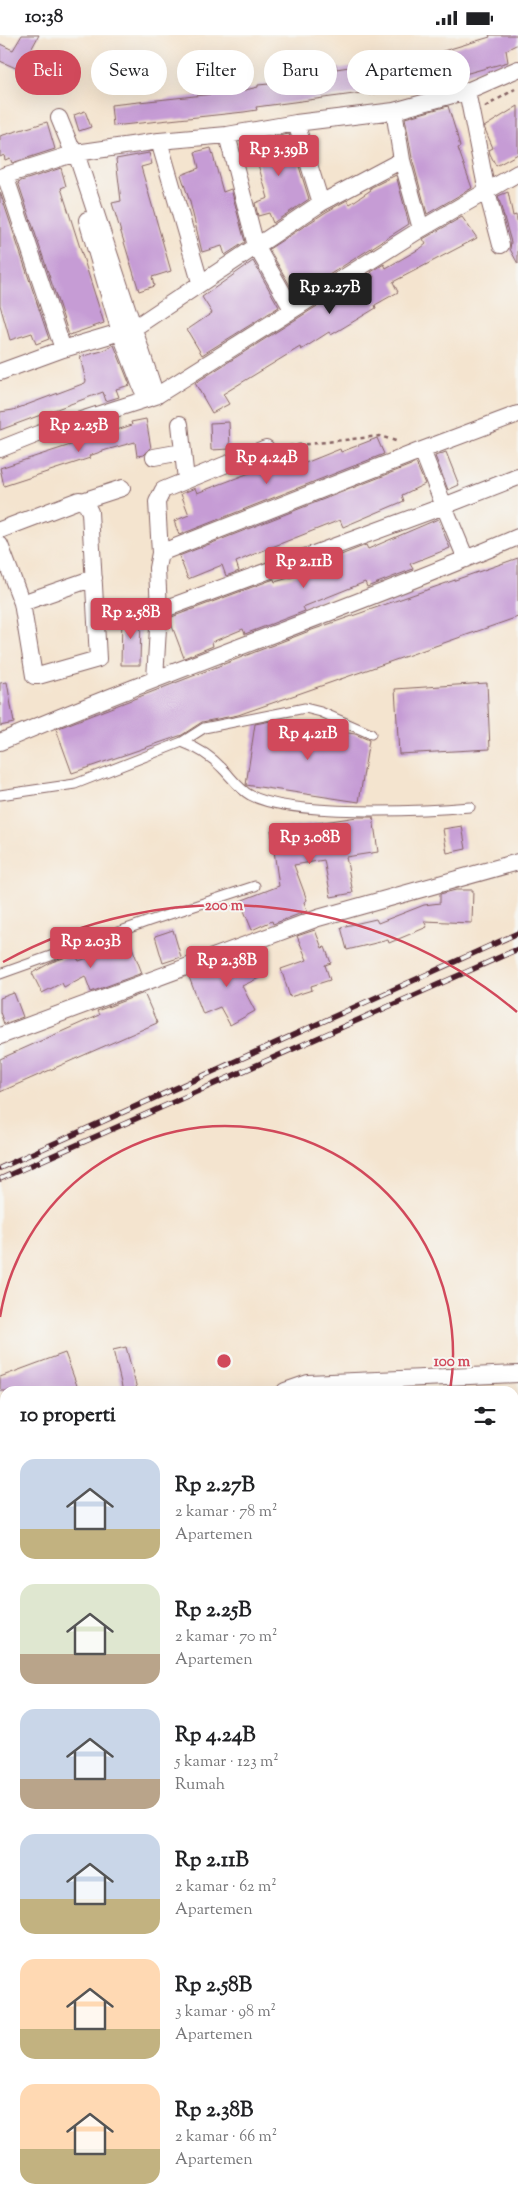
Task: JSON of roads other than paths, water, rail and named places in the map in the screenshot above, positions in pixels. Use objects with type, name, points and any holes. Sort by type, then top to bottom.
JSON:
[{"type":"street","points":[[470,90],[518,69]]},
{"type":"street","points":[[63,349],[2,176],[71,151],[227,135],[296,123],[394,111],[452,95]]},
{"type":"street","points":[[468,95],[487,192],[502,245]]},
{"type":"street","points":[[394,111],[402,160],[421,229]]},
{"type":"street","points":[[59,118],[127,330],[151,398]]},
{"type":"street","points":[[296,123],[321,203]]},
{"type":"street","points":[[227,135],[256,246],[292,309]]},
{"type":"street","points":[[159,141],[200,282]]},
{"type":"street","points":[[0,372],[63,349],[127,330],[321,203],[402,160]]},
{"type":"street","points":[[0,449],[43,432],[151,398],[421,229],[518,173]]},
{"type":"street","points":[[160,553],[518,414]]},
{"type":"street","points":[[180,424],[186,480]]},
{"type":"street","points":[[155,679],[160,611],[157,568],[160,553],[158,496],[163,490],[266,449]]},
{"type":"street","points":[[422,450],[466,559]]},
{"type":"street","points":[[154,457],[182,452]]},
{"type":"street","points":[[160,611],[518,477]]},
{"type":"street","points":[[0,530],[122,488]]},
{"type":"street","points":[[0,545],[22,603],[32,671],[36,677],[95,661],[98,653],[90,513],[86,504],[82,501]]},
{"type":"street","points":[[0,742],[102,699],[466,559],[518,537]]},
{"type":"street","points":[[22,603],[94,578]]},
{"type":"street","points":[[0,1036],[318,918],[518,862]]},
{"type":"street","points":[[299,1386],[308,1383],[518,1374]]},
{"type":"lane","points":[[0,795],[75,784],[182,742],[204,728],[305,708],[321,712],[371,734]]},
{"type":"lane","points":[[182,742],[210,756],[250,795],[272,803],[296,807],[354,810],[434,810],[470,807]]},
{"type":"lane","points":[[0,974],[149,921],[255,887]]},
{"type":"railway","points":[[0,1168],[518,933]]},
{"type":"railway","points":[[0,1179],[518,949]]}]
